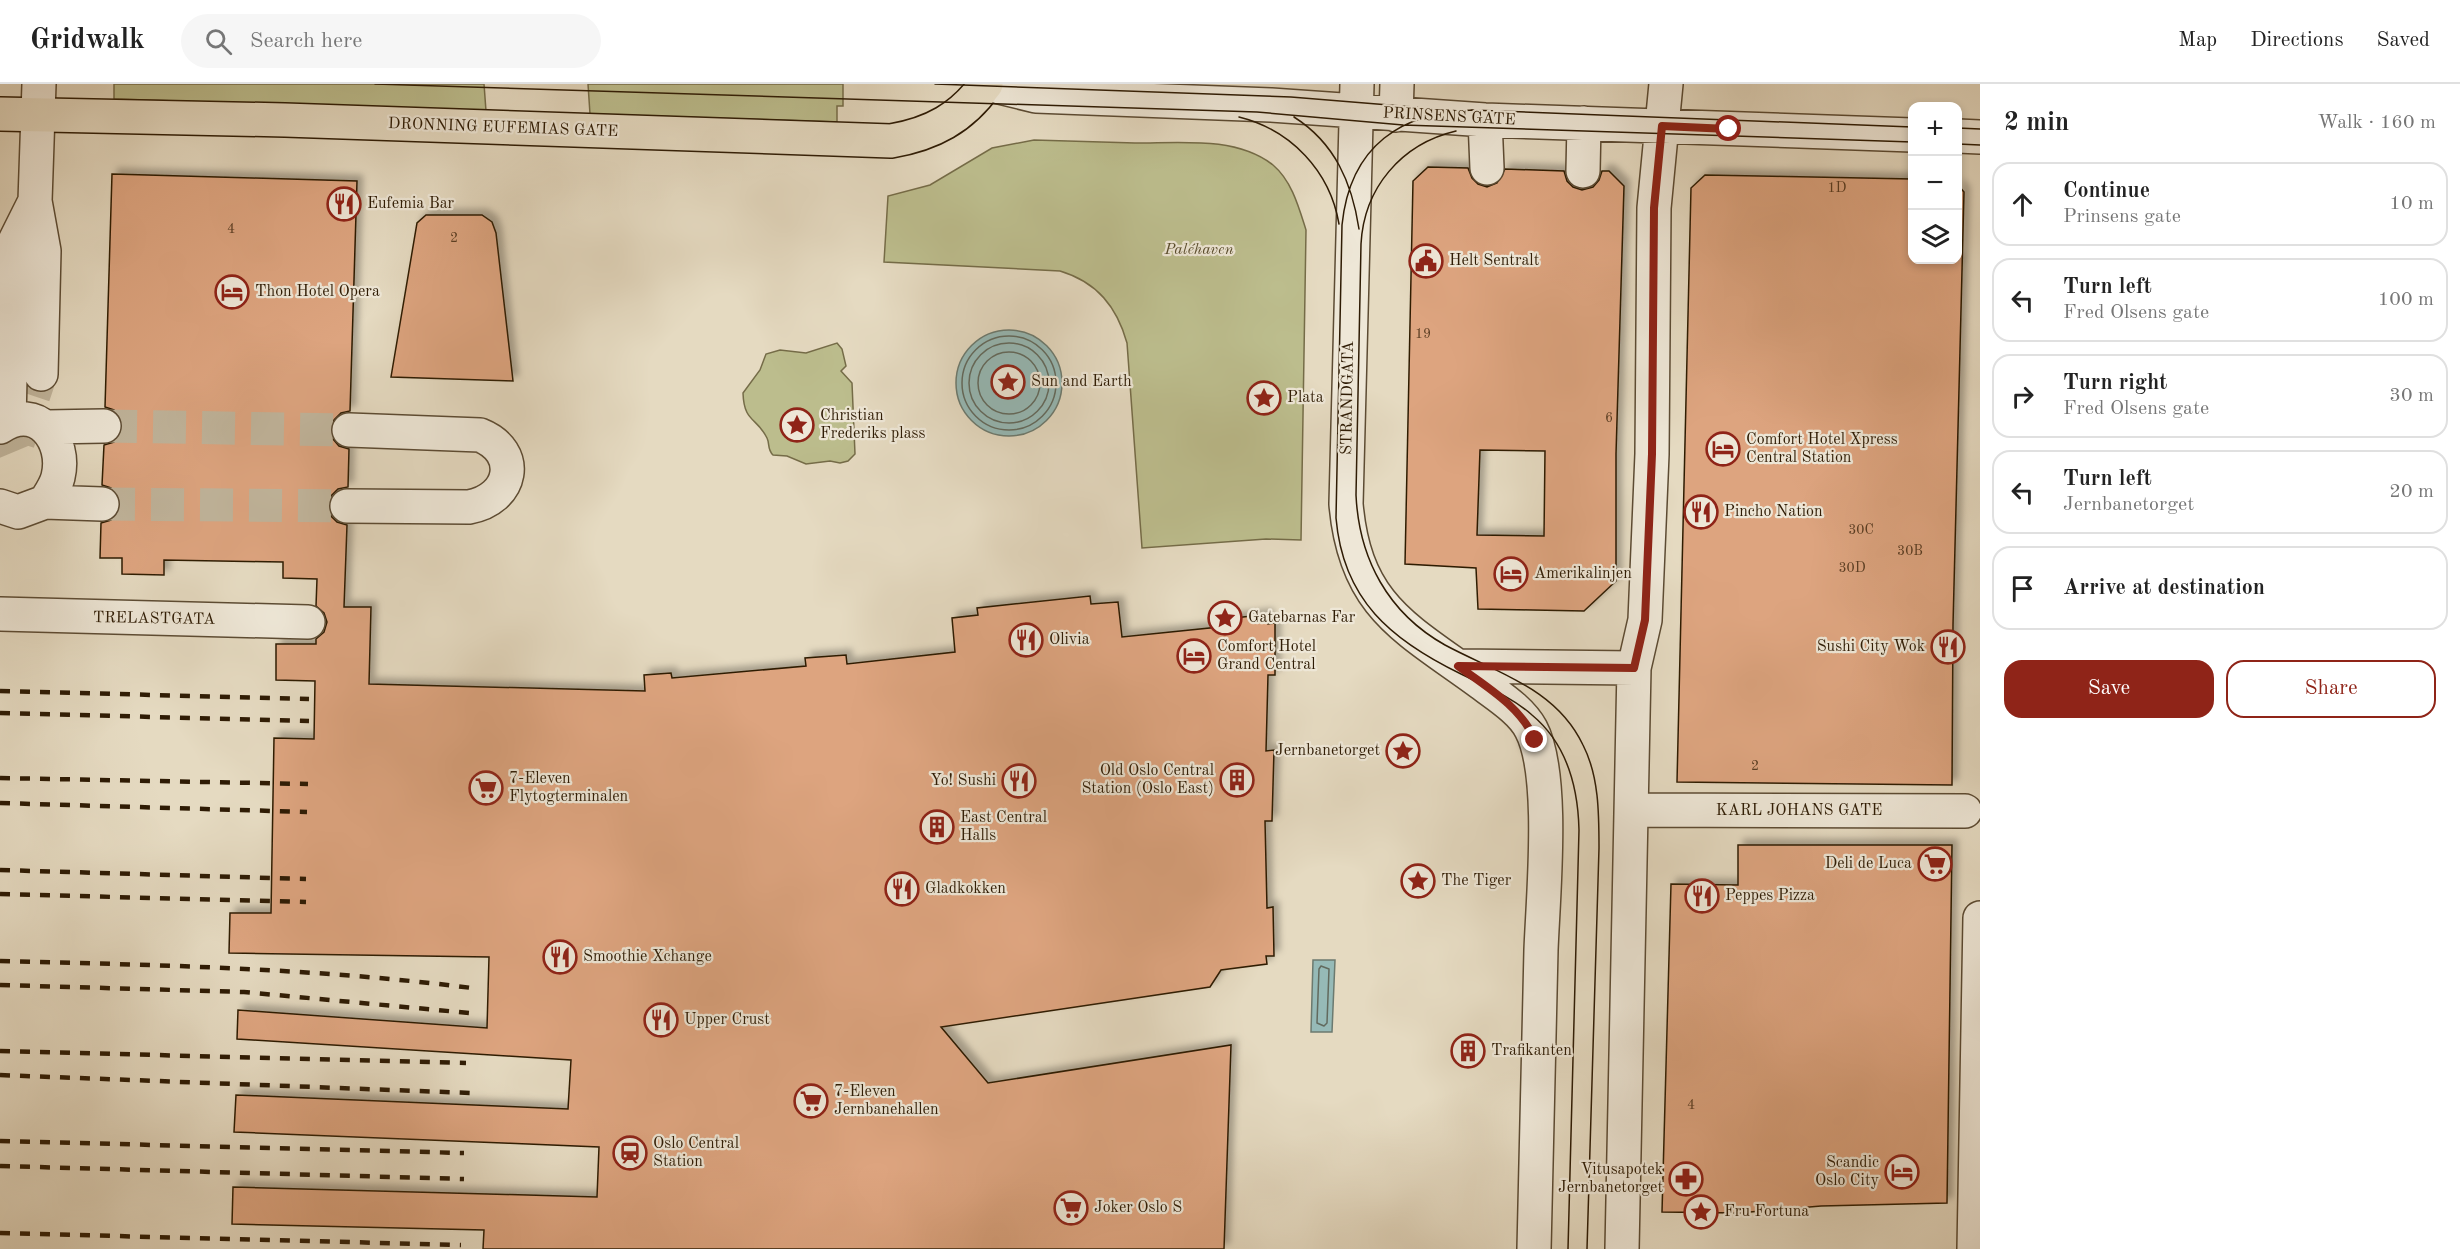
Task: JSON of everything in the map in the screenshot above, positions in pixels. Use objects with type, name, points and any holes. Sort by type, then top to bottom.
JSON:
[{"type":"highway","name":"DRONNING EUFEMIAS GATE","points":[[0,114],[39,100],[285,120],[891,141],[939,128],[972,103],[987,84]]},
{"type":"street","name":"PRINSENS GATE","points":[[987,84],[1036,96],[1271,105],[1356,98],[1397,99],[1485,120],[1908,135]]},
{"type":"street","points":[[1622,1249],[1633,810],[1634,668],[1645,620],[1652,454],[1654,208],[1666,84]]},
{"type":"street","name":"STRANDGATA","points":[[1356,98],[1346,504],[1348,526],[1360,569],[1381,605],[1404,629],[1458,666]]},
{"type":"street","points":[[39,100],[35,201],[44,250],[41,374]]},
{"type":"street","points":[[1485,120],[1487,168]]},
{"type":"street","points":[[1583,171],[1584,123]]},
{"type":"street","points":[[1962,136],[1980,137]]},
{"type":"street","points":[[35,201],[7,233],[4,424],[23,419],[37,420],[47,427],[59,462],[58,476],[45,502]]},
{"type":"street","points":[[47,427],[104,426]]},
{"type":"street","points":[[347,506],[469,507],[482,505],[498,495],[506,481],[507,468],[502,451],[491,439],[480,435],[349,430]]},
{"type":"street","points":[[0,506],[18,512],[45,502],[102,504]]},
{"type":"street","name":"TRELASTGATA","points":[[0,614],[308,622]]},
{"type":"street","points":[[1458,666],[1634,668]]},
{"type":"street","points":[[1458,666],[1500,697],[1524,720],[1530,728],[1540,756],[1544,865],[1534,1249]]},
{"type":"street","name":"KARL JOHANS GATE","points":[[1633,810],[1965,812]]},
{"type":"street","points":[[1974,1249],[1980,918]]},
{"type":"green space","points":[[114,84],[484,84],[486,111],[114,99]]},
{"type":"green space","points":[[588,84],[843,84],[843,106],[837,106],[837,122],[590,114]]},
{"type":"green space","name":"Paléhaven","points":[[1034,140],[1189,142],[1225,145],[1258,156],[1280,171],[1294,195],[1306,230],[1301,540],[1266,539],[1142,548],[1127,343],[1118,318],[1111,307],[1095,289],[1085,282],[1060,271],[884,262],[888,196],[930,185],[992,148]]},
{"type":"green space","points":[[837,343],[842,349],[846,366],[841,371],[852,383],[855,454],[848,461],[840,463],[830,461],[806,464],[787,456],[773,455],[763,431],[748,415],[743,393],[760,370],[766,354],[780,350],[806,353]]},
{"type":"water","points":[[1009,330],[1029,334],[1047,345],[1058,363],[1062,383],[1058,403],[1047,421],[1029,432],[1009,436],[989,432],[971,421],[960,403],[956,383],[960,363],[971,345],[989,334]]},
{"type":"water","points":[[1313,960],[1335,960],[1332,1032],[1311,1032]]},
{"type":"building","points":[[1428,167],[1468,168],[1472,178],[1478,184],[1487,187],[1497,183],[1505,169],[1564,171],[1567,181],[1573,187],[1582,190],[1593,187],[1602,171],[1609,171],[1624,186],[1616,454],[1616,581],[1584,611],[1478,609],[1476,568],[1405,564],[1413,181]],"holes":[[[1480,450],[1545,451],[1544,536],[1477,535]]]},
{"type":"building","points":[[112,174],[357,181],[350,411],[341,413],[334,420],[330,430],[332,438],[339,446],[349,449],[348,487],[338,489],[331,496],[328,506],[331,516],[337,522],[347,525],[344,607],[371,607],[369,684],[645,691],[644,675],[671,673],[672,678],[806,666],[805,658],[846,655],[847,664],[955,652],[952,618],[978,615],[977,608],[1090,596],[1091,604],[1118,602],[1122,637],[1219,627],[1218,620],[1268,614],[1268,624],[1275,623],[1275,675],[1268,675],[1266,751],[1274,750],[1272,821],[1265,821],[1267,908],[1273,907],[1274,956],[1266,956],[1267,964],[1221,970],[1210,987],[941,1027],[988,1083],[1231,1045],[1224,1249],[483,1249],[484,1230],[232,1224],[233,1187],[597,1197],[599,1147],[234,1132],[236,1095],[568,1109],[571,1060],[237,1039],[238,1010],[487,1028],[489,957],[229,953],[230,913],[271,913],[274,738],[314,739],[315,681],[276,680],[276,644],[316,644],[316,639],[324,632],[327,622],[324,613],[316,606],[317,579],[283,578],[283,562],[164,560],[164,575],[122,574],[122,558],[100,558],[101,523],[111,520],[118,514],[121,505],[118,495],[111,488],[102,485],[104,445],[114,442],[121,435],[123,426],[120,416],[114,410],[105,407]]},
{"type":"building","points":[[1705,175],[1908,179],[1908,264],[1962,264],[1962,190],[1964,192],[1953,625],[1952,785],[1677,782],[1691,188]]},
{"type":"building","points":[[426,215],[482,215],[492,222],[496,233],[513,381],[391,377],[417,223]]},
{"type":"building","points":[[1738,845],[1952,845],[1947,1203],[1821,1206],[1738,1213],[1662,1212],[1671,884],[1738,885]]},
{"type":"tunnel","points":[[0,422],[14,455],[41,374]]},
{"type":"tunnel","points":[[104,426],[349,430]]},
{"type":"tunnel","points":[[102,504],[347,506]]},
{"type":"tram line","points":[[375,84],[1257,112],[1403,125],[1908,142]]},
{"type":"tram line","points":[[935,84],[1291,97],[1438,109]]},
{"type":"tram line","points":[[1471,110],[1908,127]]},
{"type":"tram line","points":[[1477,110],[1425,117],[1403,126],[1384,138],[1368,154],[1356,174],[1347,197],[1342,225],[1336,518],[1341,547],[1349,572],[1360,594],[1375,614],[1413,647],[1507,697],[1532,715],[1554,739],[1573,782],[1579,830],[1568,1249]]},
{"type":"tram line","points":[[1239,117],[1275,132],[1305,156],[1327,187],[1339,224]]},
{"type":"tram line","points":[[1294,117],[1308,127],[1331,152],[1352,196],[1359,229]]},
{"type":"tram line","points":[[1962,128],[1980,129]]},
{"type":"tram line","points":[[1456,131],[1418,146],[1389,171],[1369,205],[1364,224],[1361,244],[1356,495],[1358,519],[1370,562],[1380,582],[1407,617],[1445,645],[1523,684],[1557,709],[1571,725],[1583,745],[1592,769],[1598,809],[1599,848],[1587,1249]]},
{"type":"tram line","points":[[1962,144],[1980,145]]},
{"type":"railway","points":[[0,691],[309,699]]},
{"type":"railway","points":[[0,713],[309,721]]},
{"type":"railway","points":[[0,778],[308,784]]},
{"type":"railway","points":[[0,803],[307,812]]},
{"type":"railway","points":[[0,870],[306,879]]},
{"type":"railway","points":[[0,894],[306,902]]},
{"type":"railway","points":[[0,961],[295,972],[472,988]]},
{"type":"railway","points":[[0,985],[244,992],[469,1013]]},
{"type":"railway","points":[[0,1051],[466,1063]]},
{"type":"railway","points":[[0,1075],[470,1093]]},
{"type":"railway","points":[[0,1141],[464,1153]]},
{"type":"railway","points":[[0,1166],[464,1179]]},
{"type":"railway","points":[[0,1233],[461,1245]]},
{"type":"place","name":"Eufemia Bar","points":[[344,204]]},
{"type":"place","name":"Helt Sentralt","points":[[1426,261]]},
{"type":"place","name":"Thon Hotel Opera","points":[[232,292]]},
{"type":"place","name":"Sun and Earth","points":[[1008,382]]},
{"type":"place","name":"Plata","points":[[1264,398]]},
{"type":"place","name":"Christian Frederiks plass","points":[[797,425]]},
{"type":"place","name":"Comfort Hotel Xpress Central Station","points":[[1723,449]]},
{"type":"place","name":"Pincho Nation","points":[[1701,512]]},
{"type":"place","name":"Amerikalinjen","points":[[1511,574]]},
{"type":"place","name":"Gatebarnas Far","points":[[1225,618]]},
{"type":"place","name":"Olivia","points":[[1026,640]]},
{"type":"place","name":"Sushi City Wok","points":[[1948,647]]},
{"type":"place","name":"Comfort Hotel Grand Central","points":[[1194,656]]},
{"type":"place","name":"Jernbanetorget","points":[[1403,751]]},
{"type":"place","name":"Old Oslo Central Station (Oslo East)","points":[[1237,780]]},
{"type":"place","name":"Yo! Sushi","points":[[1019,781]]},
{"type":"place","name":"7-Eleven Flytogterminalen","points":[[486,788]]},
{"type":"place","name":"East Central Halls","points":[[937,827]]},
{"type":"place","name":"Deli de Luca","points":[[1935,864]]},
{"type":"place","name":"The Tiger","points":[[1418,881]]},
{"type":"place","name":"Gladkokken","points":[[902,889]]},
{"type":"place","name":"Peppes Pizza","points":[[1702,896]]},
{"type":"place","name":"Smoothie Xchange","points":[[560,957]]},
{"type":"place","name":"Upper Crust","points":[[661,1020]]},
{"type":"place","name":"Trafikanten","points":[[1468,1051]]},
{"type":"place","name":"7-Eleven Jernbanehallen","points":[[811,1101]]},
{"type":"place","name":"Oslo Central Station","points":[[630,1153]]},
{"type":"place","name":"Scandic Oslo City","points":[[1902,1172]]},
{"type":"place","name":"Vitusapotek Jernbanetorget","points":[[1686,1179]]},
{"type":"place","name":"Joker Oslo S","points":[[1071,1208]]},
{"type":"place","name":"Fru Fortuna","points":[[1701,1212]]},
{"type":"route","points":[[1535,740],[1524,720],[1500,697],[1458,666],[1634,668],[1645,620],[1652,454],[1654,208],[1662,126],[1729,129]]}]
